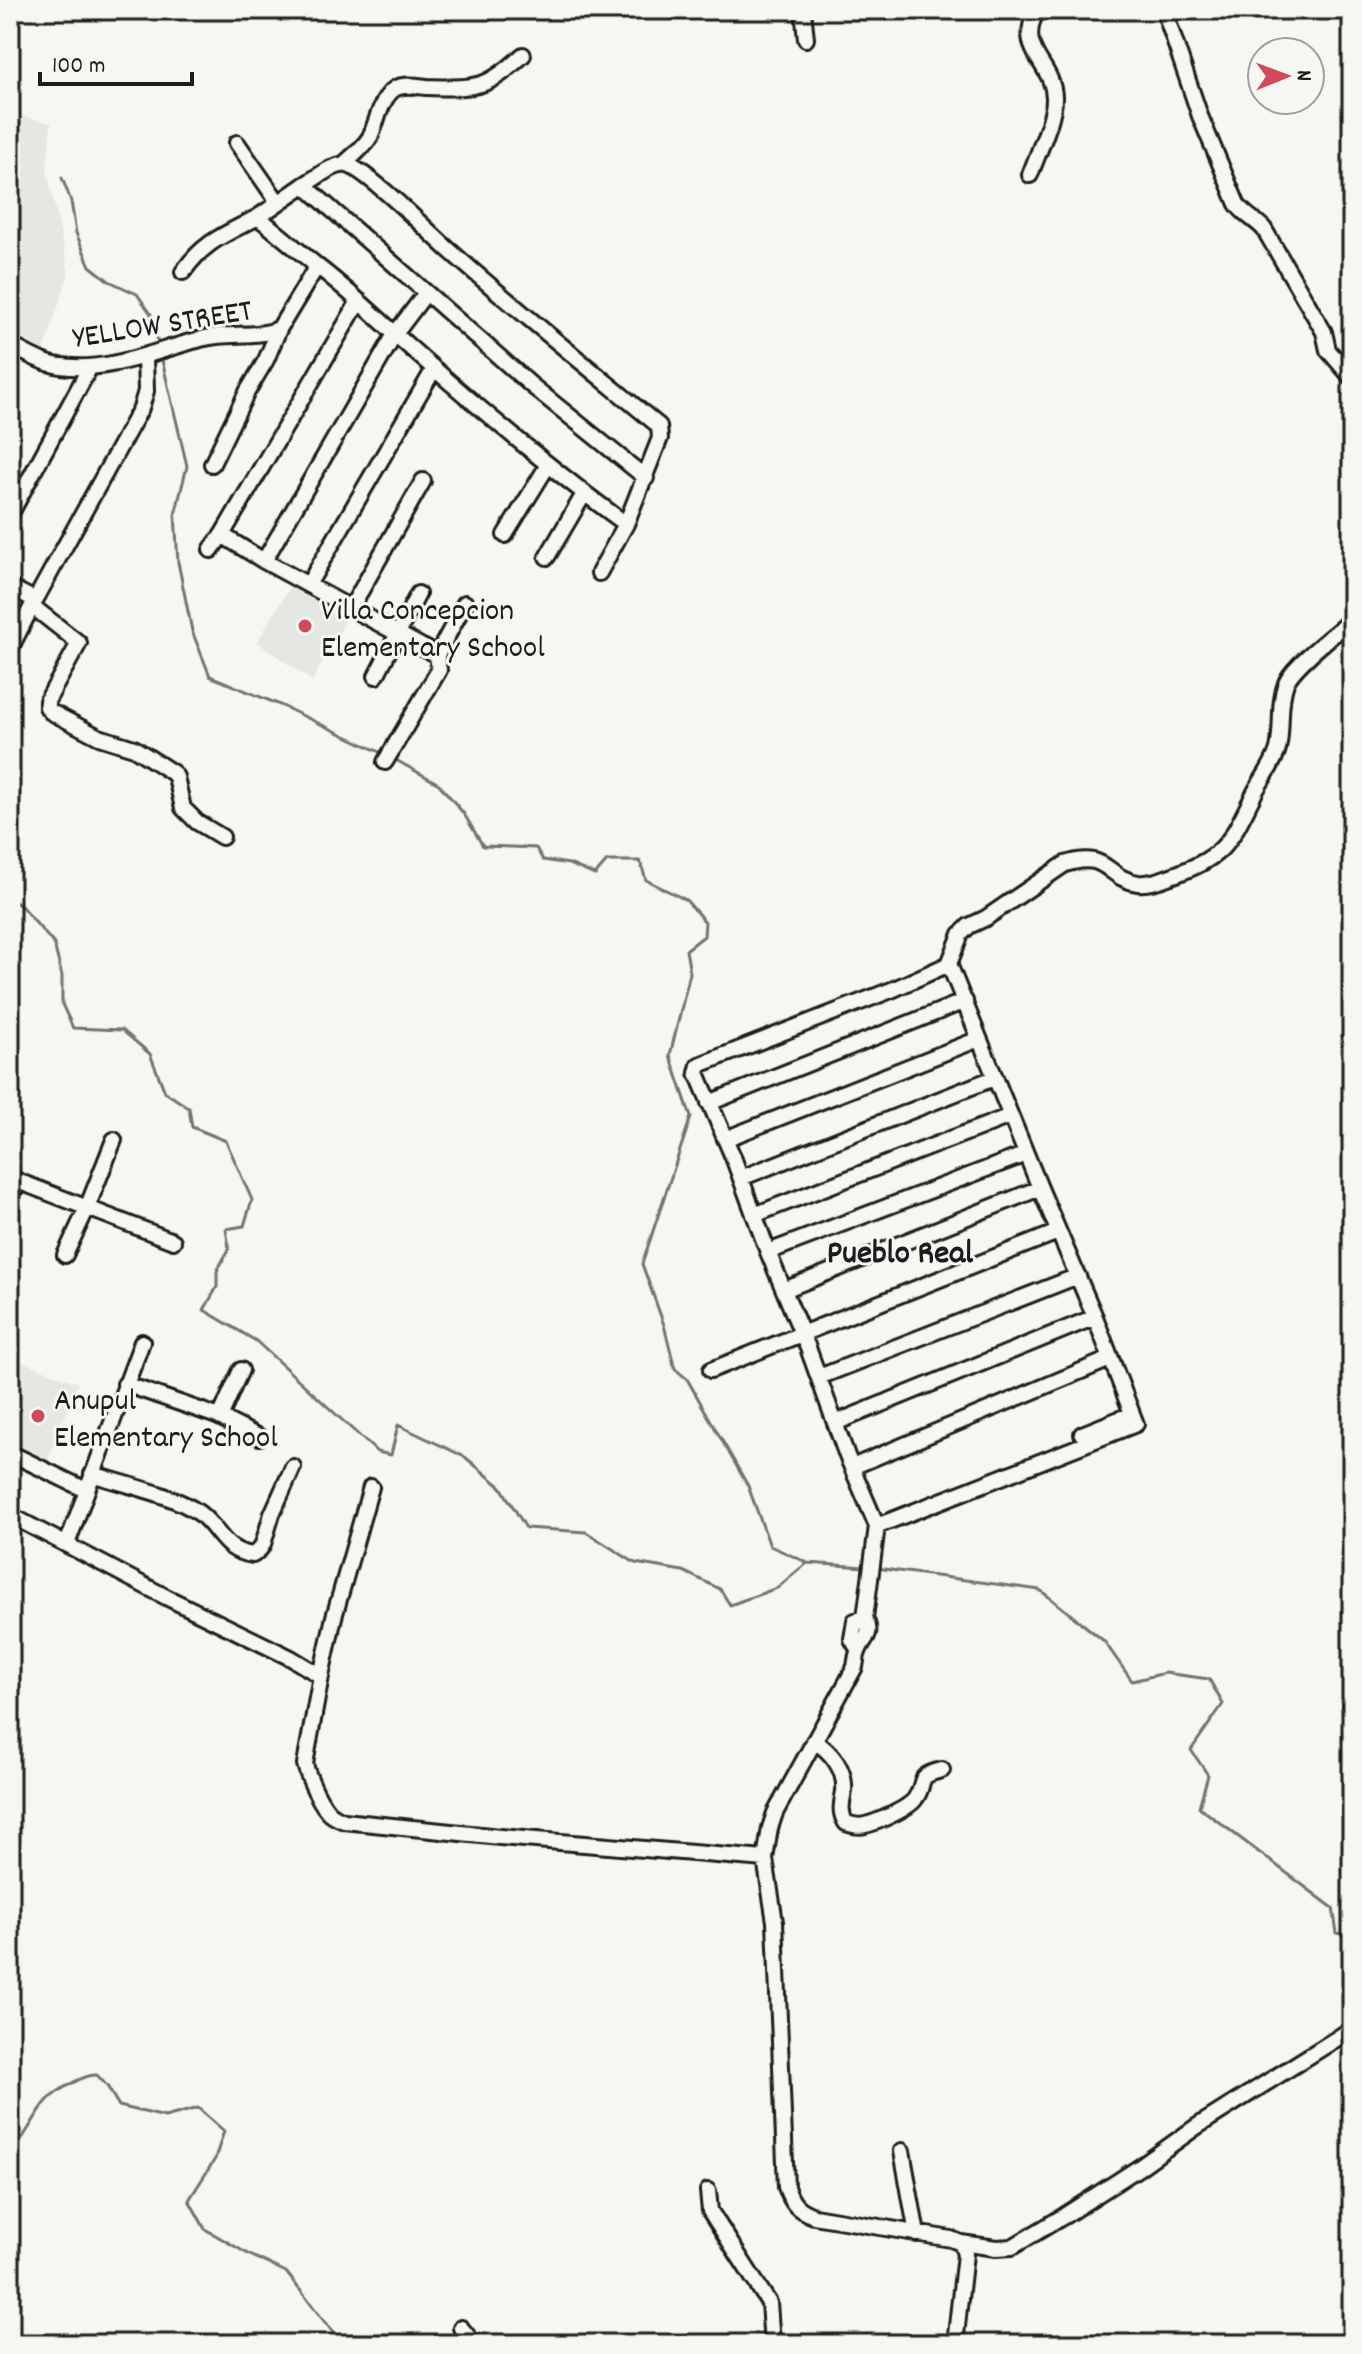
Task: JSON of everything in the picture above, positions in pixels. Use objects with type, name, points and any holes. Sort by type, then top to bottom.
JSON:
[{"type":"street","points":[[803,10],[806,39]]},
{"type":"street","points":[[1030,175],[1054,97],[1046,70],[1035,56],[1031,41],[1032,20],[1037,10]]},
{"type":"street","points":[[1164,10],[1200,116],[1237,204],[1264,229],[1324,332],[1328,350],[1352,378]]},
{"type":"street","points":[[183,272],[209,242],[258,217],[304,185],[344,164],[369,139],[389,94],[397,88],[468,88],[487,84],[523,55]]},
{"type":"street","points":[[237,143],[278,202]]},
{"type":"street","points":[[344,164],[369,179],[451,252],[659,426],[661,434],[646,478],[626,524],[599,573]]},
{"type":"street","points":[[304,185],[531,385],[646,478]]},
{"type":"street","points":[[258,217],[548,465],[626,524]]},
{"type":"street","points":[[212,464],[279,329],[317,266]]},
{"type":"street","points":[[264,561],[395,334],[426,293]]},
{"type":"street","points":[[211,550],[359,301]]},
{"type":"street","name":"YELLOW STREET","points":[[10,345],[59,366],[90,367],[148,356],[205,338],[279,329]]},
{"type":"street","points":[[10,649],[141,408],[146,391],[148,356]]},
{"type":"street","points":[[10,515],[90,367]]},
{"type":"street","points":[[308,585],[434,369]]},
{"type":"street","points":[[505,535],[548,465]]},
{"type":"street","points":[[351,608],[423,481]]},
{"type":"street","points":[[547,557],[584,494]]},
{"type":"street","points":[[222,535],[437,655]]},
{"type":"street","points":[[10,587],[79,643],[47,701],[51,712],[99,737],[134,748],[173,773],[179,785],[183,808],[197,822],[222,837]]},
{"type":"street","points":[[376,676],[418,594]]},
{"type":"street","points":[[389,756],[439,670],[437,655],[465,603]]},
{"type":"street","points":[[1352,619],[1294,670],[1287,681],[1282,703],[1282,727],[1274,760],[1232,837],[1215,857],[1170,877],[1140,883],[1090,859],[1065,864],[986,918],[969,926],[961,934],[949,964],[894,989],[699,1065],[697,1073],[875,1522],[865,1618],[869,1627],[866,1640],[858,1649],[855,1667],[775,1813],[765,1859],[775,1922],[785,2172],[791,2203],[800,2211],[814,2216],[961,2243],[1012,2247],[1352,2029]]},
{"type":"street","points":[[875,1522],[1136,1424],[949,964]]},
{"type":"street","points":[[709,1103],[965,1001]]},
{"type":"street","points":[[725,1139],[979,1039]]},
{"type":"street","points":[[10,1082],[11,1065]]},
{"type":"street","points":[[741,1178],[994,1078]]},
{"type":"street","points":[[754,1215],[1010,1116]]},
{"type":"street","points":[[65,1255],[114,1140]]},
{"type":"street","points":[[768,1252],[1026,1154]]},
{"type":"street","points":[[10,1199],[14,1179],[173,1241]]},
{"type":"street","points":[[784,1290],[1040,1188]]},
{"type":"street","points":[[711,1370],[1058,1232]]},
{"type":"street","points":[[819,1377],[1078,1276]]},
{"type":"street","points":[[835,1423],[1095,1317]]},
{"type":"street","points":[[67,1544],[142,1342]]},
{"type":"street","points":[[852,1467],[1110,1359]]},
{"type":"street","points":[[220,1417],[241,1370]]},
{"type":"street","points":[[125,1384],[220,1417],[259,1437]]},
{"type":"street","points":[[10,1453],[86,1490]]},
{"type":"street","points":[[92,1474],[175,1501],[199,1513],[225,1544],[253,1555],[263,1544],[272,1514],[293,1467]]},
{"type":"street","points":[[371,1487],[334,1617],[305,1764],[307,1773],[332,1815],[344,1821],[500,1837],[765,1859]]},
{"type":"street","points":[[10,1515],[321,1676]]},
{"type":"street","points":[[814,1741],[824,1747],[841,1770],[844,1781],[841,1815],[846,1823],[854,1826],[865,1825],[904,1810],[915,1799],[927,1773],[942,1770]]},
{"type":"street","points":[[902,2151],[917,2234]]},
{"type":"street","points":[[708,2191],[710,2211],[769,2303],[772,2344]]},
{"type":"street","points":[[955,2344],[965,2254],[961,2243]]},
{"type":"street","points":[[461,2328],[474,2344]]},
{"type":"shaded area","points":[[10,113],[51,123],[47,171],[69,273],[42,356],[10,340]]},
{"type":"shaded area","name":"Villa Concepcion Elementary School","points":[[295,579],[352,609],[312,681],[257,642]]},
{"type":"shaded area","name":"Anupul Elementary School","points":[[15,1359],[78,1383],[46,1465],[10,1449],[10,1373]]},
{"type":"waterway","points":[[62,178],[71,201],[76,233],[90,266],[109,281],[137,294],[151,314],[159,348]]},
{"type":"waterway","points":[[161,356],[187,466],[175,515],[178,562],[192,631],[210,676],[384,754]]},
{"type":"waterway","points":[[394,759],[439,784],[464,814],[483,846],[536,848],[543,860],[569,864],[595,875],[607,861],[640,861],[646,880],[686,900],[705,922],[704,936],[686,950],[690,973],[670,1055],[691,1117],[642,1264],[664,1325],[675,1369],[687,1379],[748,1486],[770,1546],[806,1562]]},
{"type":"waterway","points":[[10,898],[22,907],[54,944],[62,976],[62,1004],[73,1028],[122,1030],[150,1054],[165,1092],[189,1108],[192,1127],[226,1141],[252,1200],[244,1226],[226,1229],[229,1249],[217,1271],[217,1287],[204,1310],[256,1341],[377,1452],[391,1455],[398,1425],[465,1457],[501,1487],[526,1528],[586,1532],[635,1563],[683,1571],[720,1589],[730,1605],[777,1588],[807,1563],[865,1567]]},
{"type":"waterway","points":[[876,1568],[1040,1590],[1104,1641],[1132,1681],[1165,1673],[1209,1679],[1223,1704],[1191,1750],[1208,1775],[1199,1807],[1333,1908],[1337,1933],[1352,1936]]},
{"type":"waterway","points":[[10,2153],[51,2097],[91,2075],[97,2075],[107,2086],[119,2106],[165,2117],[198,2108],[224,2131],[215,2159],[189,2200],[205,2229],[286,2272],[342,2344]]},
{"type":"place","name":"Villa Concepcion Elementary School","points":[[305,626]]},
{"type":"place","name":"Anupul Elementary School","points":[[38,1416]]},
{"type":"district","name":"Pueblo Real","points":[[900,1250]]}]
